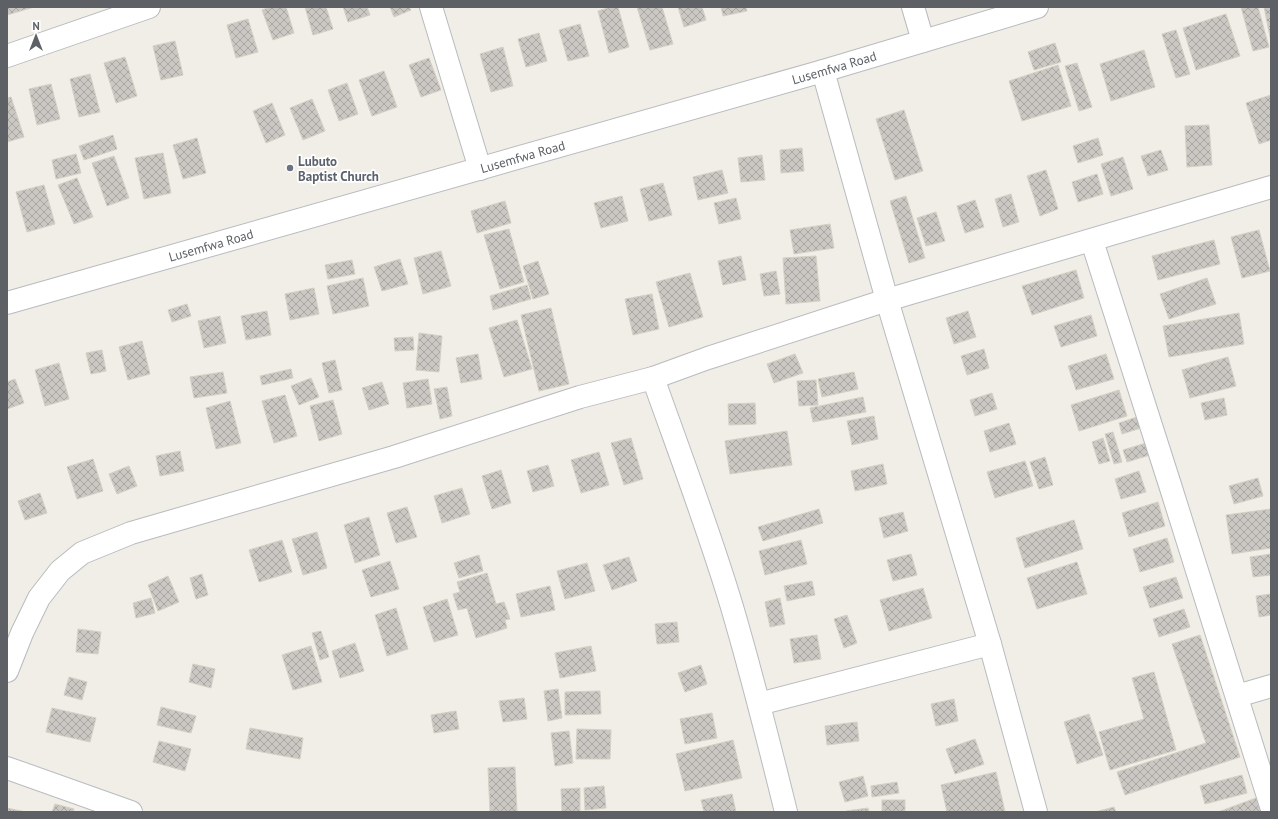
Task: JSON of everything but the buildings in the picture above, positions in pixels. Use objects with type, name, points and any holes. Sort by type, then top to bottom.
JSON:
[{"type":"street","points":[[7,56],[149,7]]},
{"type":"street","points":[[431,7],[480,169]]},
{"type":"street","points":[[913,7],[923,41]]},
{"type":"street","name":"Lusemfwa Road","points":[[7,303],[823,71],[1037,7]]},
{"type":"street","points":[[823,71],[887,300],[990,644],[1036,812]]},
{"type":"street","points":[[7,671],[22,633],[39,598],[60,571],[82,553],[131,533],[394,457],[580,397],[653,378],[708,358],[887,300],[1092,241],[1271,187]]},
{"type":"street","points":[[1092,241],[1174,495],[1271,806]]},
{"type":"street","points":[[653,378],[720,568],[759,704],[786,812]]},
{"type":"street","points":[[759,704],[990,644]]},
{"type":"street","points":[[1236,696],[1271,686]]},
{"type":"street","points":[[7,768],[131,812]]},
{"type":"place","name":"Lubuto Baptist Church","points":[[290,168]]}]
